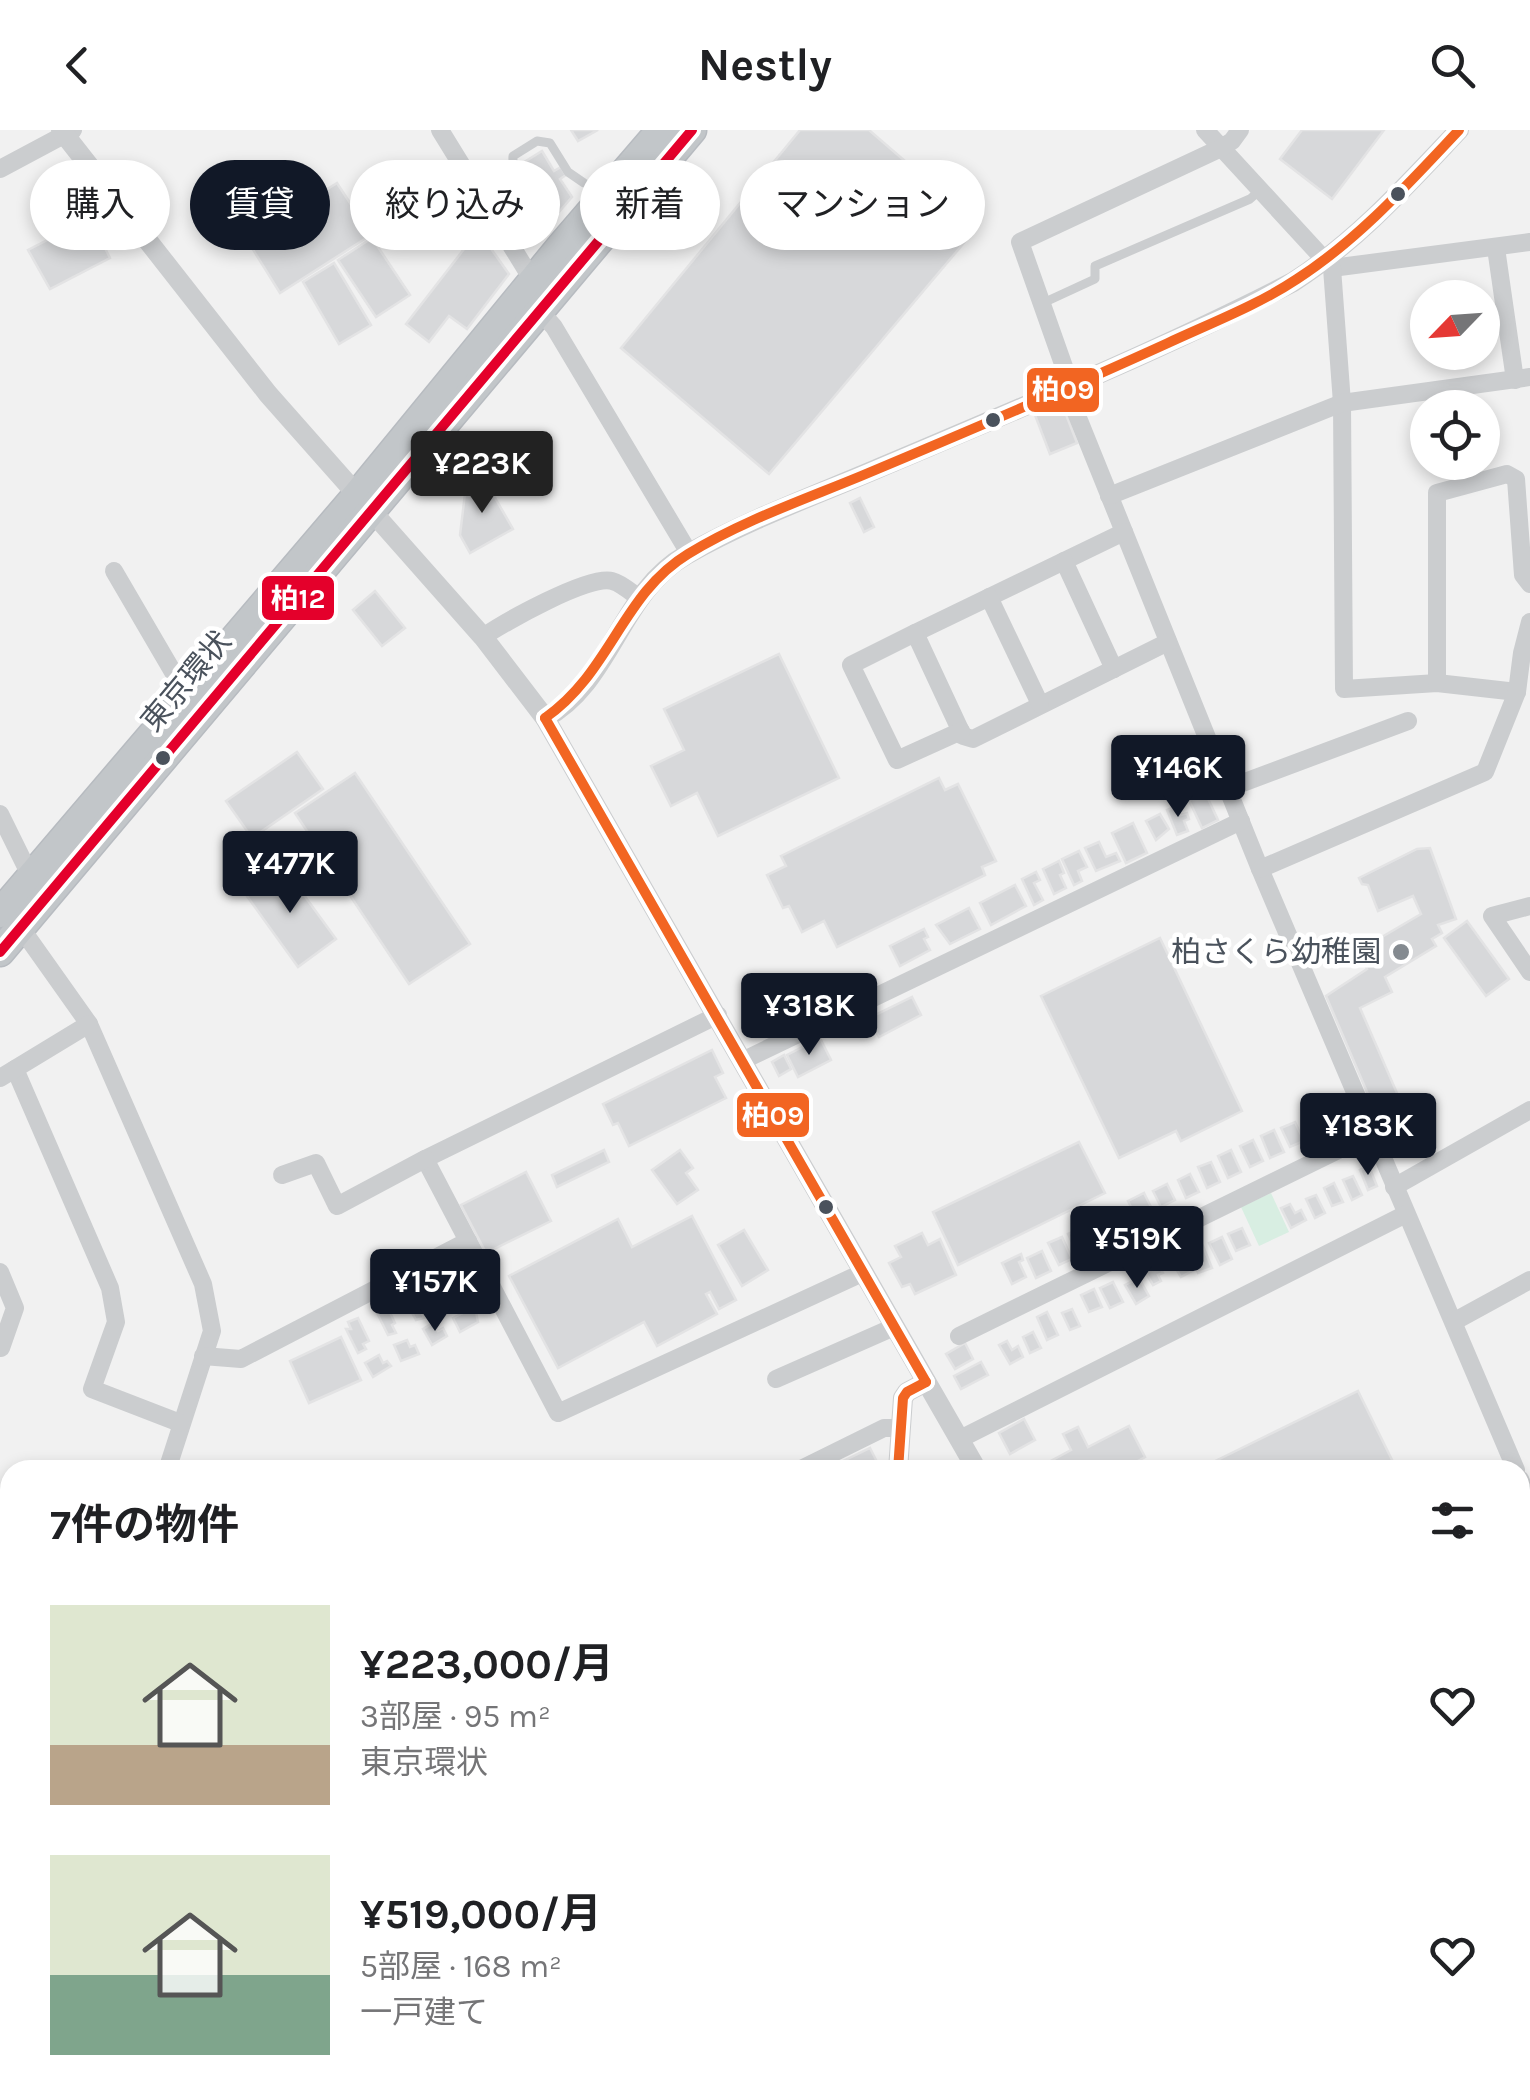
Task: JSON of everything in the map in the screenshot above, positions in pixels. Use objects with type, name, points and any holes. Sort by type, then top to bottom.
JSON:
[{"type":"highway","name":"東京環状","points":[[364,503],[533,280],[661,130]]},
{"type":"highway","name":"東京環状","points":[[7,912],[364,503],[539,310],[692,130]]},
{"type":"highway","name":"東京環状","points":[[0,952],[7,912],[31,876],[199,696]]},
{"type":"street","points":[[440,130],[533,280]]},
{"type":"street","points":[[1205,130],[1329,265],[1342,402],[1344,689],[1437,683],[1517,692]]},
{"type":"street","points":[[1240,130],[1232,142],[1221,148],[1020,242],[1068,378],[1066,388],[1109,496],[1371,1134],[1436,1266],[1512,1460]]},
{"type":"street","points":[[545,718],[576,698],[639,598],[668,566],[754,522],[1066,388],[1329,265],[1459,130]]},
{"type":"street","points":[[0,169],[66,132],[190,299],[268,394],[482,637],[545,718],[972,1460]]},
{"type":"street","points":[[1329,265],[1530,242]]},
{"type":"street","points":[[1109,496],[1342,402],[1523,378],[1496,248]]},
{"type":"street","points":[[539,310],[554,327],[689,553]]},
{"type":"street","points":[[1437,683],[1437,492],[1507,474],[1516,479],[1523,576],[1530,584]]},
{"type":"street","points":[[961,731],[897,760],[851,665],[1124,532]]},
{"type":"street","points":[[1064,561],[1114,668]]},
{"type":"street","points":[[114,571],[173,672],[199,696]]},
{"type":"street","points":[[482,637],[518,614],[597,581],[612,580],[639,598]]},
{"type":"street","points":[[989,597],[1040,704]]},
{"type":"street","points":[[1260,869],[1485,772],[1517,692],[1530,622]]},
{"type":"street","points":[[915,633],[963,736],[973,739],[1168,642]]},
{"type":"street","points":[[1229,788],[1408,721]]},
{"type":"street","points":[[0,814],[31,876]]},
{"type":"street","points":[[744,1060],[1241,822]]},
{"type":"street","points":[[1530,906],[1492,916],[1530,972]]},
{"type":"street","points":[[7,912],[89,1024],[203,1284],[212,1331],[170,1460]]},
{"type":"street","points":[[282,1175],[316,1163],[337,1206],[718,1015]]},
{"type":"street","points":[[89,1024],[7,1073],[110,1288],[116,1322],[92,1390],[180,1423]]},
{"type":"street","points":[[1394,1187],[1530,1110]]},
{"type":"street","points":[[960,1336],[1371,1134]]},
{"type":"street","points":[[425,1159],[558,1413],[862,1274]]},
{"type":"street","points":[[960,1439],[1414,1222]]},
{"type":"street","points":[[203,1356],[241,1359],[468,1241]]},
{"type":"street","points":[[0,1272],[16,1308],[1,1348]]},
{"type":"street","points":[[1455,1320],[1530,1280]]},
{"type":"street","points":[[776,1380],[894,1327]]},
{"type":"street","points":[[899,1460],[903,1398],[926,1382]]},
{"type":"street","points":[[819,1460],[884,1428],[901,1428]]},
{"type":"lane","points":[[513,160],[537,141],[550,143],[568,172],[580,180]]},
{"type":"lane","points":[[1042,303],[1095,279],[1095,266],[1250,199],[1259,190]]},
{"type":"green space","points":[[1271,1193],[1289,1232],[1259,1246],[1241,1207]]},
{"type":"building","points":[[571,130],[598,130],[578,141]]},
{"type":"building","points":[[800,130],[869,130],[904,160],[775,160]]},
{"type":"building","points":[[1302,130],[1384,130],[1332,199],[1280,159]]},
{"type":"building","points":[[542,151],[547,160],[528,160]]},
{"type":"building","points":[[560,179],[572,197],[560,211]]},
{"type":"building","points":[[337,183],[350,203],[350,248],[280,293],[253,250],[330,250],[330,187]]},
{"type":"building","points":[[740,203],[740,250],[958,250],[769,474],[621,348],[701,250],[720,250],[720,227]]},
{"type":"building","points":[[28,250],[106,250],[110,258],[50,289]]},
{"type":"building","points":[[353,250],[380,250],[410,295],[376,317],[338,260]]},
{"type":"building","points":[[463,250],[492,250],[509,274],[467,329],[449,316],[429,342],[406,324]]},
{"type":"building","points":[[334,263],[371,325],[339,344],[303,282]]},
{"type":"building","points":[[1062,404],[1077,443],[1050,454],[1035,415]]},
{"type":"building","points":[[482,475],[513,529],[470,553],[460,535],[466,485]]},
{"type":"building","points":[[860,498],[874,527],[864,532],[850,503]]},
{"type":"building","points":[[375,591],[405,628],[382,646],[353,610]]},
{"type":"building","points":[[779,654],[839,778],[718,836],[697,793],[671,806],[651,766],[684,750],[664,709]]},
{"type":"building","points":[[297,752],[323,789],[252,838],[226,801]]},
{"type":"building","points":[[355,773],[470,944],[409,984],[295,813]]},
{"type":"building","points":[[939,778],[945,790],[958,784],[996,861],[982,867],[985,875],[837,947],[824,921],[802,932],[789,906],[783,908],[767,875],[786,866],[781,856]]},
{"type":"building","points":[[1204,790],[1218,820],[1202,828],[1188,798]]},
{"type":"building","points":[[1177,806],[1181,815],[1187,813],[1189,819],[1184,821],[1188,831],[1177,835],[1167,810]]},
{"type":"building","points":[[1160,814],[1169,829],[1156,840],[1146,821]]},
{"type":"building","points":[[1133,823],[1147,853],[1126,863],[1112,833]]},
{"type":"building","points":[[1099,842],[1106,857],[1116,853],[1120,861],[1096,871],[1085,848]]},
{"type":"building","points":[[1430,848],[1456,919],[1438,925],[1442,933],[1432,939],[1436,946],[1385,977],[1392,992],[1360,1008],[1410,1123],[1385,1134],[1326,996],[1367,969],[1358,951],[1421,914],[1413,896],[1378,911],[1368,885],[1359,878],[1417,849]]},
{"type":"building","points":[[1079,851],[1087,867],[1078,871],[1082,881],[1074,885],[1062,859]]},
{"type":"building","points":[[1059,861],[1066,888],[1054,894],[1043,869]]},
{"type":"building","points":[[282,865],[336,939],[298,967],[244,892]]},
{"type":"building","points":[[1036,872],[1040,880],[1034,883],[1043,900],[1034,905],[1022,879]]},
{"type":"building","points":[[1015,885],[1026,906],[991,925],[980,903]]},
{"type":"building","points":[[969,908],[980,929],[950,944],[936,925]]},
{"type":"building","points":[[1467,921],[1509,979],[1486,996],[1444,938]]},
{"type":"building","points":[[924,929],[930,950],[900,966],[890,946]]},
{"type":"building","points":[[1160,938],[1242,1111],[1181,1141],[1176,1131],[1119,1158],[1041,996]]},
{"type":"building","points":[[801,990],[811,1012],[771,1032],[769,1026],[758,1031],[750,1014]]},
{"type":"building","points":[[912,997],[921,1015],[879,1037],[869,1018]]},
{"type":"building","points":[[820,1038],[831,1060],[798,1077],[787,1055]]},
{"type":"building","points":[[712,1050],[723,1073],[715,1077],[726,1098],[629,1146],[603,1104]]},
{"type":"building","points":[[784,1055],[791,1069],[779,1076],[772,1062]]},
{"type":"building","points":[[1334,1102],[1343,1121],[1330,1127],[1321,1108]]},
{"type":"building","points":[[1314,1112],[1324,1132],[1312,1138],[1303,1117]]},
{"type":"building","points":[[1295,1122],[1304,1141],[1290,1147],[1281,1128]]},
{"type":"building","points":[[1274,1130],[1284,1152],[1270,1158],[1261,1136]]},
{"type":"building","points":[[1253,1140],[1263,1161],[1250,1167],[1240,1146]]},
{"type":"building","points":[[1079,1142],[1105,1193],[958,1265],[933,1212]]},
{"type":"building","points":[[604,1150],[609,1162],[557,1187],[552,1175]]},
{"type":"building","points":[[680,1150],[693,1168],[686,1173],[698,1190],[677,1204],[652,1170]]},
{"type":"building","points":[[1231,1150],[1241,1172],[1228,1178],[1218,1156]]},
{"type":"building","points":[[1211,1162],[1220,1182],[1207,1188],[1198,1167]]},
{"type":"building","points":[[1369,1166],[1377,1186],[1368,1190],[1360,1170]]},
{"type":"building","points":[[526,1172],[551,1221],[486,1253],[461,1205]]},
{"type":"building","points":[[1190,1174],[1199,1192],[1186,1198],[1178,1180]]},
{"type":"building","points":[[1353,1176],[1362,1195],[1352,1200],[1343,1180]]},
{"type":"building","points":[[1334,1183],[1343,1202],[1332,1206],[1324,1188]]},
{"type":"building","points":[[1167,1184],[1175,1200],[1161,1207],[1153,1191]]},
{"type":"building","points":[[1144,1193],[1153,1211],[1137,1219],[1128,1201]]},
{"type":"building","points":[[1316,1195],[1325,1213],[1315,1218],[1306,1199]]},
{"type":"building","points":[[1290,1204],[1295,1213],[1301,1210],[1306,1220],[1291,1228],[1281,1208]]},
{"type":"building","points":[[1119,1208],[1131,1230],[1118,1237],[1106,1214]]},
{"type":"building","points":[[692,1216],[736,1300],[719,1309],[710,1292],[706,1294],[717,1314],[657,1346],[644,1322],[558,1368],[509,1276],[618,1219],[632,1247]]},
{"type":"building","points":[[1100,1220],[1110,1242],[1097,1248],[1087,1226]]},
{"type":"building","points":[[1082,1228],[1092,1251],[1079,1257],[1068,1234]]},
{"type":"building","points":[[1242,1228],[1250,1245],[1236,1251],[1228,1234]]},
{"type":"building","points":[[744,1230],[768,1270],[742,1286],[718,1245]]},
{"type":"building","points":[[922,1233],[928,1245],[940,1239],[956,1275],[915,1294],[910,1284],[902,1287],[889,1263],[901,1257],[895,1246]]},
{"type":"building","points":[[1062,1237],[1072,1259],[1059,1265],[1048,1243]]},
{"type":"building","points":[[1222,1237],[1232,1259],[1220,1265],[1209,1243]]},
{"type":"building","points":[[1203,1246],[1212,1268],[1198,1273],[1189,1252]]},
{"type":"building","points":[[1042,1251],[1051,1271],[1036,1278],[1027,1258]]},
{"type":"building","points":[[1021,1254],[1023,1260],[1019,1262],[1026,1277],[1012,1284],[1002,1263]]},
{"type":"building","points":[[1184,1256],[1192,1271],[1181,1277],[1172,1262]]},
{"type":"building","points":[[1157,1263],[1163,1273],[1158,1275],[1161,1281],[1153,1285],[1144,1270]]},
{"type":"building","points":[[453,1265],[463,1278],[438,1287],[433,1273]]},
{"type":"building","points":[[1139,1278],[1149,1296],[1136,1304],[1125,1285]]},
{"type":"building","points":[[1113,1282],[1123,1302],[1110,1308],[1100,1288]]},
{"type":"building","points":[[460,1286],[466,1300],[443,1310],[437,1297]]},
{"type":"building","points":[[412,1288],[424,1318],[416,1320],[404,1298]]},
{"type":"building","points":[[1094,1289],[1102,1307],[1089,1312],[1081,1295]]},
{"type":"building","points":[[385,1302],[396,1333],[388,1335],[377,1313],[377,1306]]},
{"type":"building","points":[[475,1307],[478,1322],[460,1332],[453,1318]]},
{"type":"building","points":[[1072,1309],[1080,1326],[1070,1330],[1062,1313]]},
{"type":"building","points":[[1047,1312],[1058,1335],[1047,1340],[1037,1317]]},
{"type":"building","points":[[358,1318],[369,1341],[363,1344],[366,1349],[358,1353],[346,1329],[351,1329],[348,1322]]},
{"type":"building","points":[[433,1323],[438,1331],[443,1328],[447,1336],[432,1345],[423,1329]]},
{"type":"building","points":[[1033,1332],[1041,1348],[1030,1353],[1023,1337]]},
{"type":"building","points":[[341,1337],[361,1380],[309,1403],[290,1361]]},
{"type":"building","points":[[407,1340],[419,1354],[401,1361],[394,1345]]},
{"type":"building","points":[[1007,1341],[1012,1350],[1018,1346],[1023,1357],[1010,1364],[999,1345]]},
{"type":"building","points":[[965,1343],[973,1359],[955,1369],[946,1354]]},
{"type":"building","points":[[379,1355],[383,1363],[387,1361],[391,1366],[373,1377],[365,1363]]},
{"type":"building","points":[[981,1362],[988,1375],[961,1389],[954,1376]]},
{"type":"building","points":[[1358,1391],[1392,1460],[1217,1460]]},
{"type":"building","points":[[1024,1419],[1035,1440],[1010,1454],[999,1433]]},
{"type":"building","points":[[1129,1426],[1145,1457],[1052,1460],[1071,1450],[1063,1434],[1078,1427],[1088,1447]]},
{"type":"building","points":[[870,1448],[876,1460],[845,1460]]},
{"type":"transit line","name":"柏12","points":[[0,952],[692,130]]},
{"type":"transit line","name":"柏09","points":[[545,718],[586,679],[647,590],[688,554],[751,521],[1054,394],[1266,297],[1320,263],[1362,228],[1459,130]]},
{"type":"transit line","name":"柏09","points":[[545,718],[926,1382]]},
{"type":"transit line","name":"柏09","points":[[899,1460],[903,1398],[926,1382]]},
{"type":"place","name":"柏さくら幼稚園","points":[[1401,952]]}]
